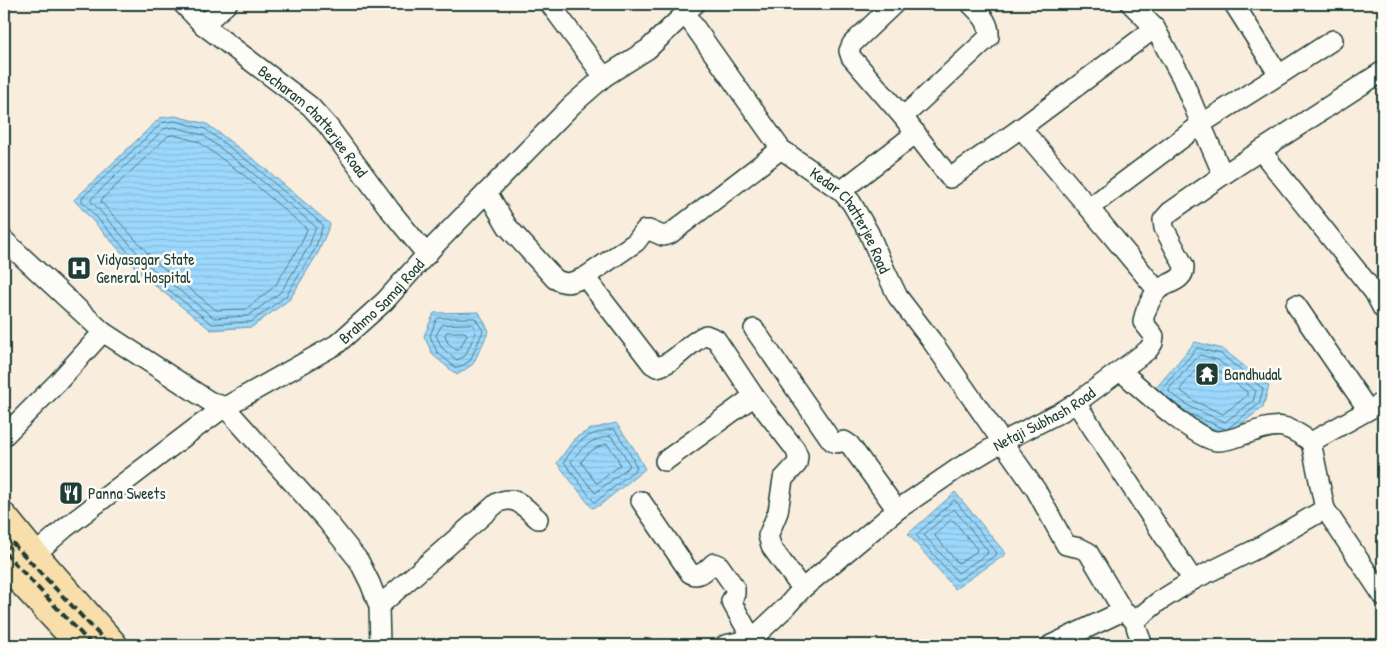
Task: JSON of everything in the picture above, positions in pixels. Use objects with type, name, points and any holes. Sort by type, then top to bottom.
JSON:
[{"type":"highway","points":[[4,518],[113,645]]},
{"type":"highway","points":[[4,562],[81,645]]},
{"type":"street","name":"Becharam chatterjee Road","points":[[183,4],[203,25],[310,106],[328,126],[390,210],[427,255]]},
{"type":"street","points":[[203,25],[227,4]]},
{"type":"street","points":[[550,4],[604,77]]},
{"type":"street","points":[[894,4],[852,44],[849,51],[856,64],[903,116],[950,178],[1021,128],[1155,28]]},
{"type":"street","points":[[903,116],[989,37],[990,29],[987,22],[971,4]]},
{"type":"street","points":[[1130,4],[1155,28],[1182,78],[1223,175]]},
{"type":"street","points":[[1234,4],[1279,75]]},
{"type":"street","name":"Brahmo Samaj Road","points":[[34,555],[65,528],[192,430],[225,407],[337,344],[385,300],[572,105],[604,77],[648,49],[689,8]]},
{"type":"street","name":"Kedar Chatterjee Road","points":[[689,8],[781,149],[841,191],[851,202],[869,233],[898,297],[931,340],[1036,490],[1066,545],[1088,552],[1129,616],[1143,645]]},
{"type":"street","points":[[1089,208],[1201,124],[1333,40]]},
{"type":"street","points":[[1021,128],[1157,290],[1180,278],[1184,272],[1184,266],[1164,228],[1163,220],[1170,212],[1223,175],[1383,71]]},
{"type":"street","points":[[841,191],[916,133]]},
{"type":"street","points":[[487,192],[507,226],[555,279],[563,283],[572,282],[585,277],[636,242],[645,230],[662,236],[670,234],[781,149]]},
{"type":"street","points":[[1261,151],[1374,292],[1383,309]]},
{"type":"street","points":[[4,240],[103,332],[209,401],[225,407],[359,560],[380,606],[380,645]]},
{"type":"street","points":[[585,277],[652,364],[657,367],[665,366],[696,339],[706,335],[716,339],[754,396],[795,449],[798,456],[797,464],[783,479],[778,512],[768,536],[772,548],[802,589]]},
{"type":"street","name":"Netaji Subhash Road","points":[[756,642],[802,589],[897,510],[957,469],[1002,442],[1076,403],[1148,350],[1153,343],[1154,336],[1146,328],[1143,316],[1157,290]]},
{"type":"street","points":[[1296,306],[1376,406],[1311,442]]},
{"type":"street","points":[[754,329],[831,440],[837,444],[844,441],[850,445],[897,510]]},
{"type":"street","points":[[4,436],[58,382],[103,332]]},
{"type":"street","points":[[1121,371],[1158,403],[1206,438],[1216,441],[1230,440],[1278,426],[1295,431],[1311,442],[1325,509],[1383,596]]},
{"type":"street","points":[[665,461],[754,396]]},
{"type":"street","points":[[1076,403],[1193,580]]},
{"type":"street","points":[[380,606],[497,503],[504,500],[515,500],[538,519]]},
{"type":"street","points":[[642,501],[690,573],[698,575],[714,563],[719,565],[735,588],[732,601],[756,642],[725,645]]},
{"type":"street","points":[[1051,645],[1129,616],[1158,602],[1193,580],[1256,549],[1325,509]]},
{"type":"water","points":[[175,116],[207,124],[256,161],[330,224],[319,251],[290,299],[252,327],[211,330],[143,276],[74,200],[160,118]]},
{"type":"water","points":[[479,312],[489,331],[473,364],[457,375],[433,355],[424,336],[434,313]]},
{"type":"water","points":[[1195,342],[1223,349],[1269,386],[1263,407],[1226,436],[1187,418],[1151,394]]},
{"type":"water","points":[[616,423],[633,447],[645,469],[600,505],[592,508],[557,463],[575,438],[591,429]]},
{"type":"water","points":[[955,492],[1006,554],[955,589],[908,534]]},
{"type":"railway","points":[[4,534],[109,645]]},
{"type":"railway","points":[[4,552],[92,645]]},
{"type":"place","name":"Vidyasagar State General Hospital","points":[[79,268]]},
{"type":"place","name":"Bandhudal","points":[[1207,374]]},
{"type":"place","name":"Panna Sweets","points":[[71,493]]}]
